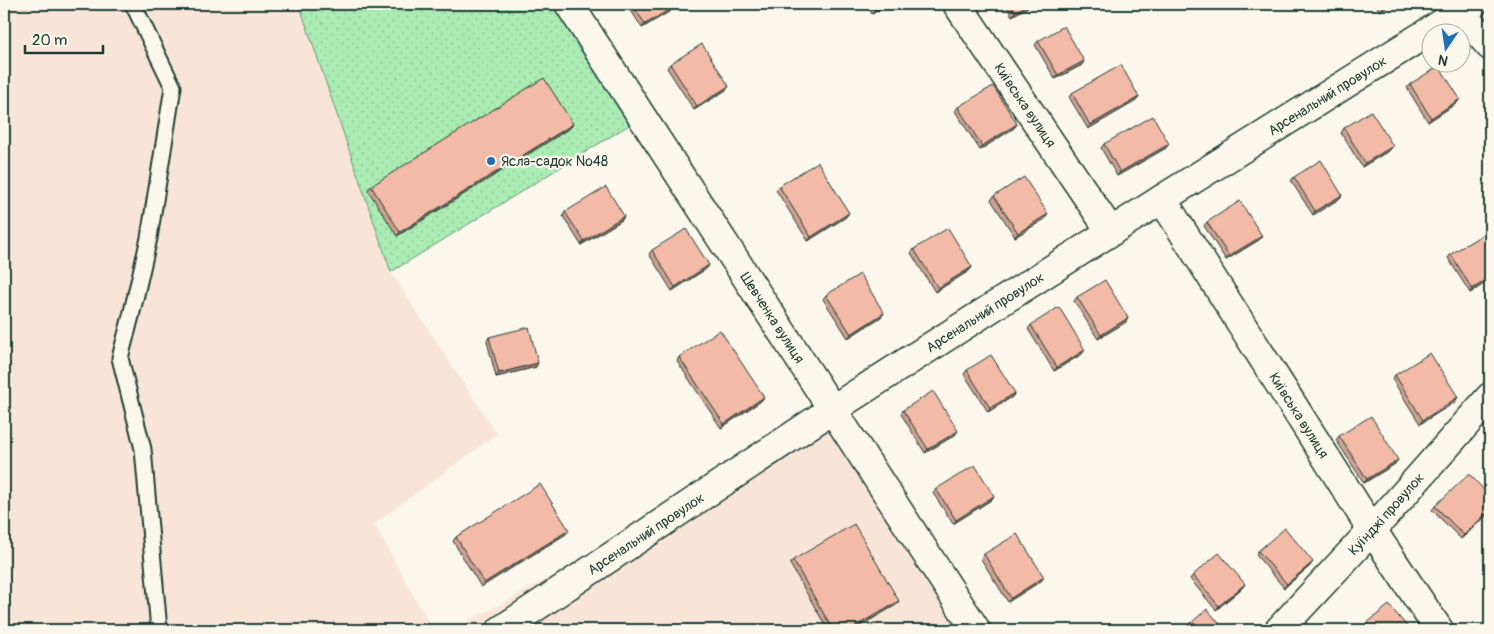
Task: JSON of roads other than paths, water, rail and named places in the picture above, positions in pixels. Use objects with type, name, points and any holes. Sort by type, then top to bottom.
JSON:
[{"type":"street","name":"Шевченка вулиця","points":[[569,4],[976,630]]},
{"type":"street","name":"Київська вулиця","points":[[957,4],[1111,232]]},
{"type":"street","name":"Арсенальний провулок","points":[[502,630],[833,409],[1462,6]]},
{"type":"street","points":[[1462,6],[1490,46]]},
{"type":"street","name":"Київська вулиця","points":[[1162,199],[1372,530],[1439,630]]},
{"type":"street","name":"Куїнджі провулок","points":[[1279,630],[1372,530],[1490,397]]},
{"type":"lane","points":[[133,4],[173,87],[149,238],[120,358],[143,449],[159,630]]},
{"type":"place","name":"Ясла-садок №48","points":[[491,161]]}]
